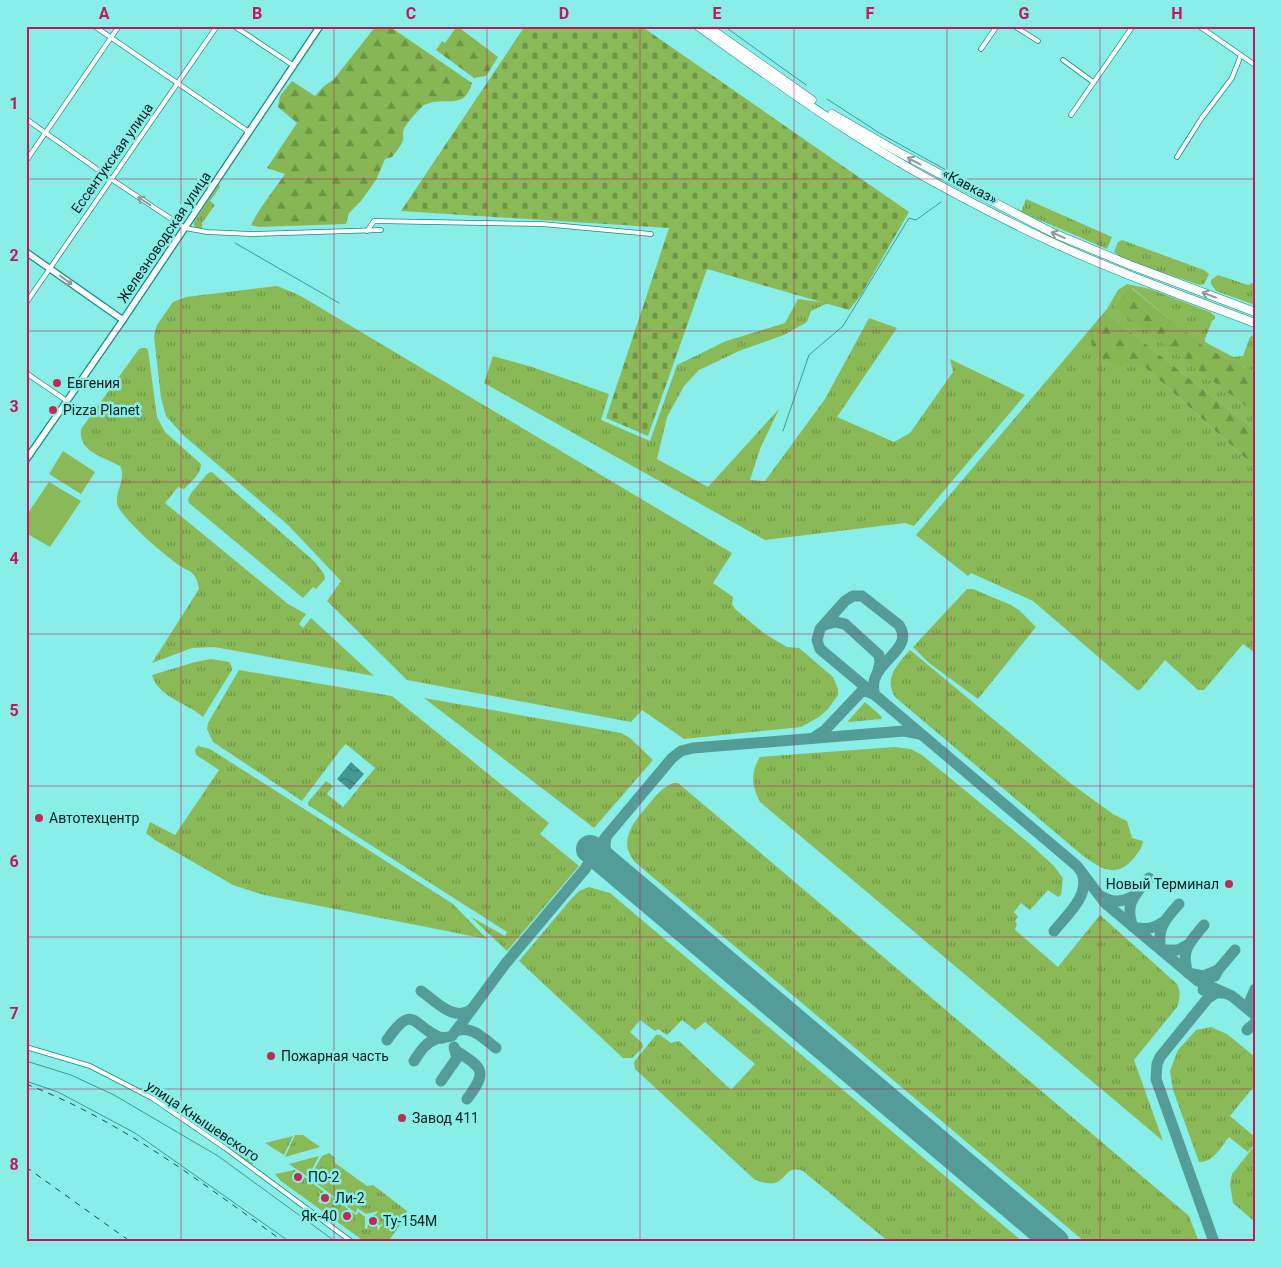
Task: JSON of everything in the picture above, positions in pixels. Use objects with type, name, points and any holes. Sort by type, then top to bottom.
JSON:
[{"type":"highway","name":"«Кавказ»","points":[[698,26],[814,108],[888,156],[999,216],[1124,274],[1255,323]]},
{"type":"highway","name":"«Кавказ»","points":[[707,26],[829,112],[855,128],[1014,214],[1078,244],[1255,312]]},
{"type":"highway","points":[[1078,244],[1112,260],[1114,264],[1111,266],[1080,254]]},
{"type":"highway","points":[[1173,281],[1160,279],[1136,270],[1132,272],[1134,275],[1186,294],[1198,301]]},
{"type":"main road","name":"Железноводская улица","points":[[26,460],[123,320],[320,26]]},
{"type":"main road","points":[[26,252],[123,320]]},
{"type":"street","points":[[94,26],[250,132]]},
{"type":"street","points":[[26,161],[119,26]]},
{"type":"street","name":"Ессентукская улица","points":[[26,303],[217,26]]},
{"type":"street","points":[[234,26],[294,66]]},
{"type":"street","points":[[981,49],[997,26]]},
{"type":"street","points":[[1014,26],[1038,41]]},
{"type":"street","points":[[1071,115],[1133,26]]},
{"type":"street","points":[[1199,26],[1255,65]]},
{"type":"street","points":[[1177,157],[1232,78],[1241,55]]},
{"type":"street","points":[[1063,60],[1093,82]]},
{"type":"street","points":[[26,119],[185,228],[207,232],[251,234],[381,230]]},
{"type":"street","points":[[367,231],[374,221],[542,224],[651,234]]},
{"type":"street","points":[[26,373],[67,402]]},
{"type":"street","name":"улица Кнышевского","points":[[26,1047],[90,1066],[152,1098],[225,1148],[352,1242]]},
{"type":"green space","points":[[376,26],[389,26],[472,83],[469,92],[459,100],[432,102],[420,109],[405,127],[400,147],[392,157],[385,159],[376,180],[361,201],[349,213],[346,224],[258,227],[251,225],[285,174],[267,168],[297,123],[278,107],[280,96],[292,81],[315,96],[334,79]]},
{"type":"green space","points":[[457,26],[498,57],[486,76],[474,78],[436,50],[442,41],[445,43]]},
{"type":"green space","points":[[525,26],[641,26],[909,212],[861,295],[849,310],[707,269],[648,436],[606,418],[669,228],[401,211]]},
{"type":"green space","points":[[219,184],[220,187],[210,201],[215,205],[202,223],[202,228],[194,226],[194,222]]},
{"type":"green space","points":[[1026,199],[1112,237],[1107,249],[1021,212]]},
{"type":"green space","points":[[1122,240],[1204,270],[1209,274],[1204,284],[1200,285],[1125,260],[1114,252],[1118,242]]},
{"type":"green space","points":[[1218,275],[1248,285],[1255,282],[1255,305],[1216,291],[1211,284],[1211,280]]},
{"type":"green space","points":[[1127,284],[1150,289],[1210,312],[1215,316],[1215,319],[1212,321],[1205,342],[1233,357],[1243,356],[1250,337],[1255,334],[1255,373],[1202,346],[1132,288],[1114,305],[1255,413],[1255,430],[1105,312],[1145,367],[1255,467],[1255,653],[1243,644],[1204,690],[1198,690],[1165,660],[1140,690],[1137,690],[1033,601],[971,573],[968,576],[916,535],[1107,309],[1118,290]]},
{"type":"green space","points":[[277,286],[299,295],[732,553],[713,583],[733,597],[732,604],[735,609],[765,634],[787,647],[799,648],[833,677],[838,689],[838,695],[828,709],[819,717],[801,727],[684,739],[642,710],[631,722],[407,680],[327,601],[341,581],[288,525],[183,435],[166,416],[161,398],[154,336],[157,325],[173,302],[186,297]]},
{"type":"green space","points":[[1131,288],[1203,346],[1255,373],[1255,413],[1113,306]]},
{"type":"green space","points":[[798,299],[828,303],[811,311],[807,322],[784,335],[739,351],[699,370],[684,386],[667,417],[657,459],[708,487],[779,409],[760,449],[750,480],[765,481],[825,399],[869,318],[897,328],[837,417],[894,442],[910,433],[953,372],[950,359],[1025,395],[914,526],[905,523],[765,540],[484,383],[493,356],[532,367],[609,394],[601,420],[650,441],[677,365],[726,341],[785,323]]},
{"type":"green space","points":[[1105,312],[1255,430],[1255,467],[1145,367],[1113,364],[1096,355],[1087,333]]},
{"type":"green space","points":[[139,349],[148,350],[157,417],[165,432],[201,464],[201,468],[192,481],[184,489],[178,487],[165,503],[288,604],[306,614],[299,624],[303,628],[311,618],[374,676],[214,647],[192,648],[152,663],[199,589],[197,581],[192,573],[180,566],[157,547],[125,517],[117,505],[122,477],[120,466],[93,453],[81,437],[81,429]]},
{"type":"green space","points":[[63,451],[95,472],[81,494],[49,474]]},
{"type":"green space","points":[[212,472],[315,562],[324,574],[325,579],[316,589],[313,587],[303,598],[189,503],[188,499],[192,492],[208,473]]},
{"type":"green space","points":[[49,482],[81,501],[50,547],[26,533],[26,516]]},
{"type":"green space","points":[[967,589],[973,589],[1011,605],[1019,610],[1036,627],[978,699],[929,663],[913,647]]},
{"type":"green space","points":[[910,650],[1070,783],[1113,814],[1127,821],[1132,838],[1143,841],[1141,848],[1134,858],[1121,869],[1114,870],[1108,870],[1089,860],[895,697],[892,690],[891,677]]},
{"type":"green space","points":[[211,659],[229,662],[232,670],[203,717],[160,689],[152,675],[195,662]]},
{"type":"green space","points":[[239,670],[392,696],[549,823],[540,834],[579,866],[507,951],[471,917],[505,936],[507,932],[308,805],[308,802],[326,781],[333,786],[327,794],[343,807],[375,768],[346,744],[302,801],[213,742],[207,729],[208,723]]},
{"type":"green space","points":[[424,698],[621,733],[630,738],[653,760],[594,828]]},
{"type":"green space","points":[[865,702],[882,717],[881,719],[849,722],[848,721]]},
{"type":"green space","points":[[198,746],[210,749],[453,904],[487,939],[264,895],[233,885],[155,840],[146,833],[150,822],[175,835],[219,770],[196,755],[195,749]]},
{"type":"green space","points":[[895,747],[911,749],[922,755],[1030,844],[1054,866],[1063,878],[1061,895],[1058,897],[1048,890],[1030,910],[1021,903],[1014,912],[1018,917],[1015,921],[1017,924],[1015,930],[1058,967],[1100,915],[1177,984],[1180,996],[1177,1007],[1134,1060],[1163,1141],[760,802],[755,790],[753,774],[760,757]]},
{"type":"green space","points":[[673,783],[678,783],[1189,1216],[1199,1242],[1085,1242],[636,863],[627,847],[629,832],[662,789]]},
{"type":"green space","points":[[589,887],[610,893],[1023,1242],[889,1242],[803,1171],[795,1169],[790,1171],[779,1181],[773,1183],[765,1183],[754,1179],[635,1069],[634,1062],[656,1035],[660,1035],[671,1043],[679,1041],[731,1090],[755,1064],[705,1022],[695,1030],[682,1020],[667,1035],[658,1029],[655,1031],[640,1020],[630,1032],[642,1043],[643,1047],[632,1058],[623,1058],[519,961],[572,898],[579,891]]},
{"type":"green space","points":[[1211,1027],[1227,1034],[1255,1057],[1255,1085],[1230,1116],[1255,1137],[1255,1144],[1248,1152],[1229,1137],[1213,1157],[1204,1162],[1199,1162],[1173,1090],[1170,1071],[1178,1050],[1196,1030]]},
{"type":"green space","points":[[295,1135],[303,1135],[320,1147],[285,1157]]},
{"type":"green space","points":[[293,1136],[284,1155],[265,1143]]},
{"type":"green space","points":[[1255,1145],[1255,1222],[1233,1203],[1230,1184],[1232,1174]]},
{"type":"green space","points":[[237,1147],[253,1157],[254,1162],[252,1166],[234,1152]]},
{"type":"green space","points":[[329,1153],[335,1158],[335,1163],[367,1186],[373,1185],[407,1211],[406,1216],[388,1242],[365,1242],[281,1181],[275,1174],[295,1170],[327,1194],[318,1192],[323,1197],[318,1201],[321,1204],[324,1199],[331,1203],[326,1197],[328,1194],[348,1209],[347,1215],[341,1212],[345,1217],[345,1221],[347,1218],[353,1221],[348,1216],[352,1212],[356,1215],[359,1212],[365,1217],[365,1229],[367,1229],[369,1220],[371,1221],[370,1223],[377,1226],[378,1231],[383,1224],[379,1225],[376,1220],[371,1218],[379,1211],[366,1214],[357,1208],[356,1213],[309,1178],[322,1156]]},
{"type":"green space","points":[[319,1156],[308,1177],[289,1164]]},
{"type":"water","points":[[351,762],[364,774],[350,790],[337,779]]},
{"type":"waterway","points":[[724,26],[806,85]]},
{"type":"waterway","points":[[827,99],[881,134],[957,176]]},
{"type":"waterway","points":[[783,431],[809,355],[843,326],[909,218],[916,220],[941,202]]},
{"type":"waterway","points":[[235,243],[339,303]]},
{"type":"waterway","points":[[26,1061],[71,1075],[114,1095],[218,1156],[336,1242]]},
{"type":"waterway","points":[[26,1081],[58,1092],[135,1133],[290,1242]]},
{"type":"taxiway","points":[[813,738],[825,730],[861,692],[866,691],[875,695],[874,684],[877,674],[901,643],[903,634],[899,625],[862,596],[853,596],[845,601],[820,629],[817,640],[820,649],[875,695],[1077,866],[1105,903],[1198,981],[1232,996],[1255,1015]]},
{"type":"taxiway","points":[[824,625],[835,622],[845,624],[879,655],[878,671]]},
{"type":"taxiway","points":[[414,1061],[423,1048],[432,1041],[452,1036],[506,963],[585,869],[605,838],[672,758],[681,751],[693,748],[904,731],[920,734]]},
{"type":"taxiway","points":[[606,838],[606,853],[612,868]]},
{"type":"taxiway","points":[[1054,931],[1071,912],[1080,897],[1084,881],[1082,873]]},
{"type":"taxiway","points":[[1149,878],[1135,895],[1130,905],[1133,927],[1149,928],[1163,922]]},
{"type":"taxiway","points":[[1103,897],[1118,901],[1134,896]]},
{"type":"taxiway","points":[[1179,904],[1163,924],[1160,936],[1161,950],[1178,950],[1189,944]]},
{"type":"taxiway","points":[[1203,990],[1209,979],[1218,970],[1203,976],[1188,973],[1185,958],[1188,947],[1204,925]]},
{"type":"taxiway","points":[[1215,976],[1235,950]]},
{"type":"taxiway","points":[[1253,1013],[1250,1001],[1255,989]]},
{"type":"taxiway","points":[[421,991],[452,1012],[459,1014],[472,1009]]},
{"type":"taxiway","points":[[1214,1242],[1156,1079],[1157,1064],[1160,1057],[1208,998],[1216,993],[1225,993]]},
{"type":"taxiway","points":[[387,1040],[403,1021],[409,1019],[414,1020],[432,1034],[442,1038]]},
{"type":"taxiway","points":[[1247,1030],[1255,1023]]},
{"type":"taxiway","points":[[456,1031],[473,1031],[496,1048]]},
{"type":"taxiway","points":[[441,1081],[457,1058],[454,1047]]},
{"type":"taxiway","points":[[455,1050],[471,1061],[479,1070],[478,1082],[467,1099]]},
{"type":"runway","points":[[590,849],[1055,1242]]},
{"type":"railway","points":[[26,1084],[61,1099],[128,1135],[192,1176],[284,1242]]},
{"type":"railway","points":[[26,1167],[131,1242]]},
{"type":"place","name":"Евгения","points":[[57,383]]},
{"type":"place","name":"Pizza Planet","points":[[53,410]]},
{"type":"place","name":"Автотехцентр","points":[[39,818]]},
{"type":"place","name":"Новый Терминал","points":[[1229,884]]},
{"type":"place","name":"Пожарная часть","points":[[271,1056]]},
{"type":"place","name":"Завод 411","points":[[402,1118]]},
{"type":"place","name":"ПО-2","points":[[298,1177]]},
{"type":"place","name":"Ли-2","points":[[325,1198]]},
{"type":"place","name":"Як-40","points":[[347,1216]]},
{"type":"place","name":"Ту-154М","points":[[373,1221]]}]
